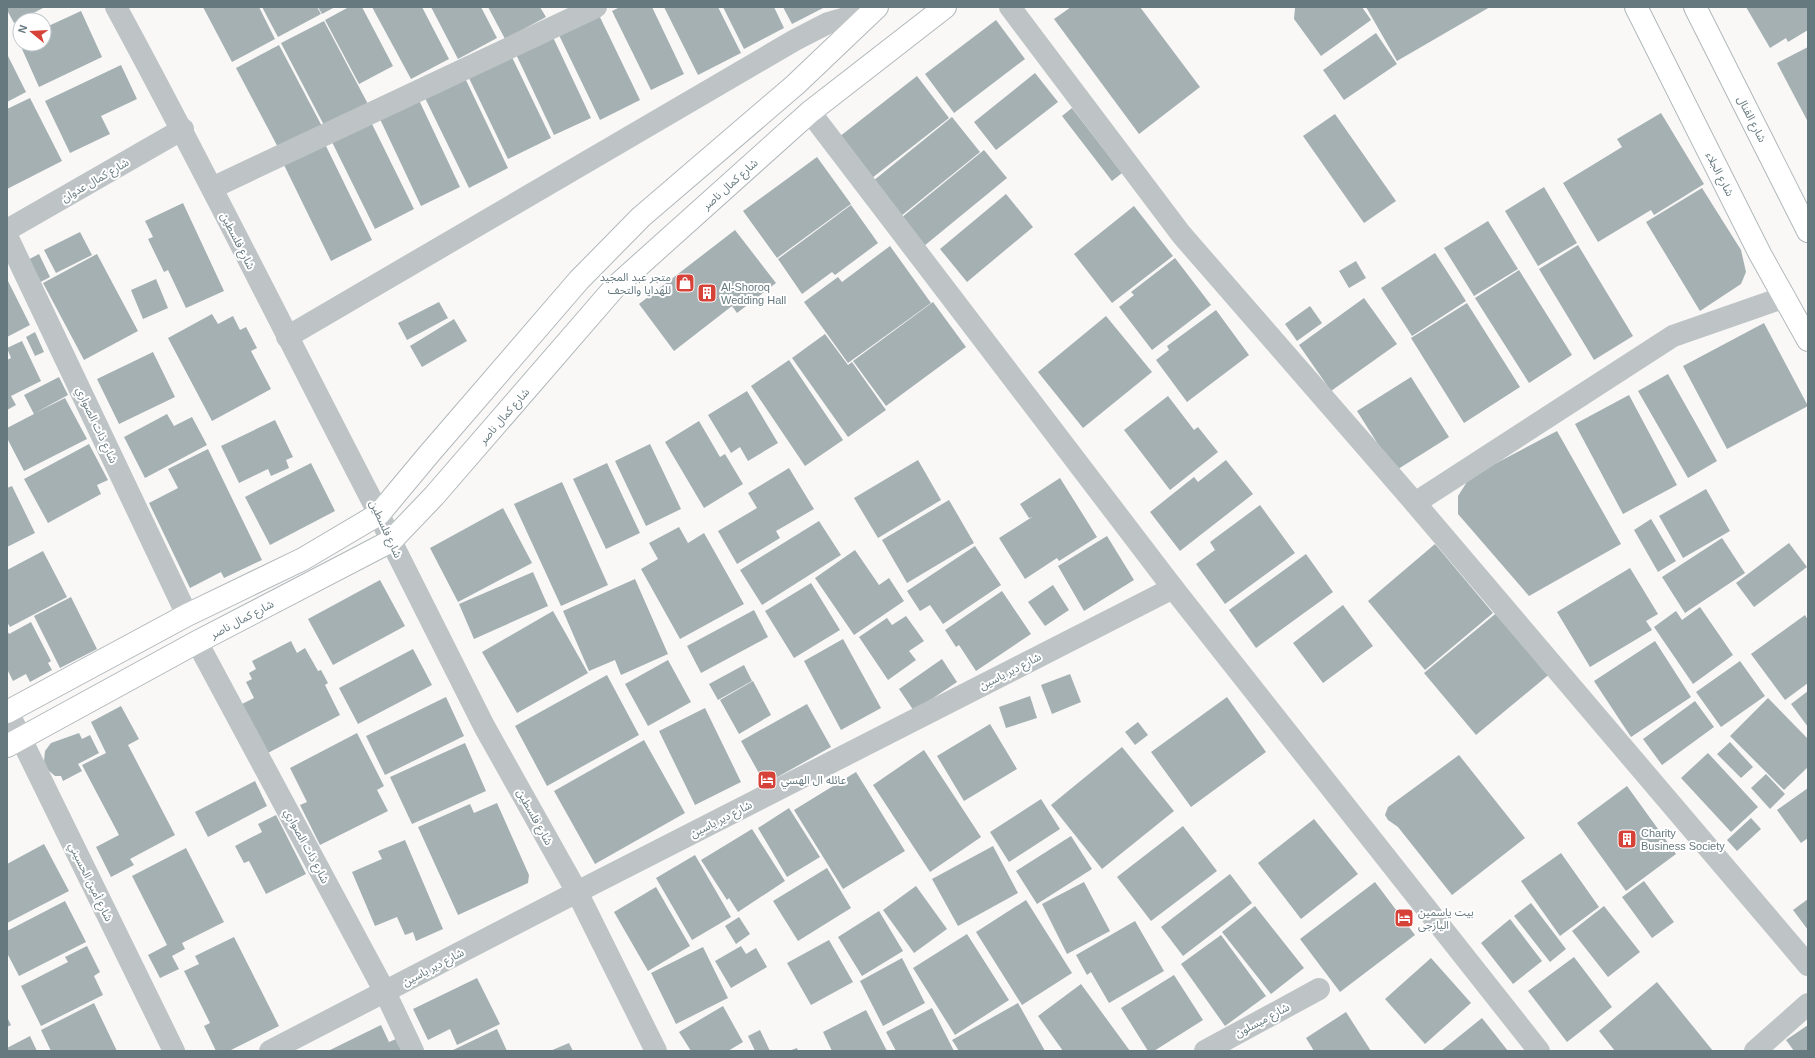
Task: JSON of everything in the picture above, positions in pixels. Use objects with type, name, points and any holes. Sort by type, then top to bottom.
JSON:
[{"type":"main road","name":"شارع كمال ناصر","points":[[14,742],[197,642],[391,541],[434,496],[615,288],[810,112],[945,7]]},
{"type":"main road","name":"شارع الجلاء","points":[[1636,7],[1760,254],[1808,340]]},
{"type":"main road","name":"شارع القنال","points":[[1695,7],[1808,231]]},
{"type":"main road","points":[[7,711],[187,615],[302,559],[380,514],[428,454],[579,280],[641,217],[795,85],[875,8]]},
{"type":"street","name":"شارع فلسطين","points":[[116,7],[183,130],[287,336],[380,514],[391,541],[484,726],[577,892],[656,1051]]},
{"type":"street","points":[[212,188],[596,7]]},
{"type":"street","points":[[1010,7],[1181,234],[1415,503],[1808,965]]},
{"type":"street","points":[[287,336],[794,40],[828,24],[875,8]]},
{"type":"street","points":[[810,112],[1173,588],[1539,1051]]},
{"type":"street","name":"شارع كمال عدوان","points":[[7,230],[183,130]]},
{"type":"street","name":"شارع ذات الصواري","points":[[7,236],[187,615]]},
{"type":"street","points":[[1415,503],[1673,336],[1785,297]]},
{"type":"street","name":"شارع دير ياسين","points":[[270,1051],[577,892],[1173,588]]},
{"type":"street","name":"شارع ذات الصواري","points":[[197,642],[385,992],[413,1051]]},
{"type":"street","name":"شارع أمين الحسيني","points":[[7,711],[14,742],[174,1051]]},
{"type":"street","name":"شارع ميسلون","points":[[1205,1051],[1319,989]]},
{"type":"street","points":[[1755,1051],[1808,1004]]},
{"type":"building","points":[[7,7],[45,7],[35,12],[12,12],[12,19]]},
{"type":"building","points":[[203,7],[259,7],[275,39],[232,62]]},
{"type":"building","points":[[262,7],[317,7],[321,14],[278,37]]},
{"type":"building","points":[[318,7],[335,7],[322,14]]},
{"type":"building","points":[[349,7],[362,7],[393,66],[359,84],[325,20]]},
{"type":"building","points":[[372,7],[422,7],[449,59],[411,79]]},
{"type":"building","points":[[431,7],[481,7],[497,38],[458,59]]},
{"type":"building","points":[[488,7],[540,7],[546,17],[505,39]]},
{"type":"building","points":[[620,7],[652,7],[684,74],[651,90],[612,11]]},
{"type":"building","points":[[664,7],[718,7],[741,53],[698,75]]},
{"type":"building","points":[[723,7],[774,7],[784,28],[744,49]]},
{"type":"building","points":[[783,7],[825,7],[792,24]]},
{"type":"building","points":[[1071,7],[1140,7],[1200,87],[1139,134],[1054,19]]},
{"type":"building","points":[[1362,7],[1371,20],[1321,56],[1294,19],[1295,8]]},
{"type":"building","points":[[1366,7],[1490,7],[1397,61]]},
{"type":"building","points":[[1746,7],[1808,7],[1808,30],[1788,42],[1786,38],[1770,48]]},
{"type":"building","points":[[81,11],[102,57],[39,87],[23,52],[52,52],[52,24]]},
{"type":"building","points":[[597,11],[640,100],[600,120],[557,31]]},
{"type":"building","points":[[996,20],[1025,59],[954,113],[925,74]]},
{"type":"building","points":[[324,21],[369,106],[326,129],[281,43]]},
{"type":"building","points":[[551,33],[591,118],[554,135],[514,50]]},
{"type":"building","points":[[1376,33],[1397,64],[1344,100],[1323,70]]},
{"type":"building","points":[[279,45],[324,130],[281,153],[236,68]]},
{"type":"building","points":[[1808,47],[1808,122],[1777,63]]},
{"type":"building","points":[[510,53],[551,138],[508,159],[467,74]]},
{"type":"building","points":[[7,54],[26,92],[7,102]]},
{"type":"building","points":[[121,65],[137,99],[101,116],[110,134],[70,153],[45,101]]},
{"type":"building","points":[[1035,73],[1058,102],[996,150],[974,122]]},
{"type":"building","points":[[917,76],[949,118],[872,178],[839,137]]},
{"type":"building","points":[[465,78],[508,168],[469,188],[425,98]]},
{"type":"building","points":[[30,98],[62,161],[7,189],[7,109]]},
{"type":"building","points":[[418,98],[460,187],[421,206],[379,117]]},
{"type":"building","points":[[1072,108],[1122,173],[1112,181],[1062,116]]},
{"type":"building","points":[[1661,113],[1704,184],[1654,215],[1651,210],[1598,242],[1563,183],[1622,147],[1617,139]]},
{"type":"building","points":[[1335,114],[1396,201],[1364,223],[1303,136]]},
{"type":"building","points":[[952,117],[980,152],[901,216],[873,181]]},
{"type":"building","points":[[371,122],[414,209],[375,229],[332,142]]},
{"type":"building","points":[[325,144],[372,240],[331,261],[284,165]]},
{"type":"building","points":[[984,150],[1007,178],[924,246],[901,218]]},
{"type":"building","points":[[817,157],[851,204],[777,258],[743,211]]},
{"type":"building","points":[[1544,187],[1577,243],[1538,266],[1505,211]]},
{"type":"building","points":[[1702,188],[1741,250],[1746,272],[1741,284],[1700,311],[1646,222]]},
{"type":"building","points":[[1006,194],[1033,227],[967,282],[940,249]]},
{"type":"building","points":[[183,203],[224,291],[186,308],[168,270],[164,272],[148,239],[153,237],[145,221]]},
{"type":"building","points":[[851,205],[878,243],[835,275],[832,272],[802,294],[778,259]]},
{"type":"building","points":[[1134,206],[1173,256],[1112,303],[1074,254]]},
{"type":"building","points":[[1488,221],[1518,269],[1474,296],[1444,248]]},
{"type":"building","name":"Al-Shoroq Wedding Hall","points":[[735,230],[776,283],[737,313],[732,306],[674,351],[639,304]]},
{"type":"building","points":[[80,232],[92,255],[56,273],[44,250]]},
{"type":"building","points":[[1578,245],[1633,336],[1594,360],[1539,269]]},
{"type":"building","points":[[890,246],[931,303],[848,363],[804,302],[838,277],[842,282]]},
{"type":"building","points":[[1435,253],[1466,301],[1412,336],[1381,288]]},
{"type":"building","points":[[39,254],[50,277],[33,286],[22,263]]},
{"type":"building","points":[[97,254],[138,331],[84,360],[43,283]]},
{"type":"building","points":[[1175,258],[1211,305],[1152,350],[1119,307],[1134,295],[1131,292]]},
{"type":"building","points":[[1356,261],[1366,278],[1349,288],[1339,271]]},
{"type":"building","points":[[1519,270],[1572,355],[1529,383],[1475,298]]},
{"type":"building","points":[[7,279],[30,325],[7,337]]},
{"type":"building","points":[[156,279],[168,308],[143,319],[131,290]]},
{"type":"building","points":[[1364,298],[1397,344],[1331,391],[1299,345]]},
{"type":"building","points":[[439,302],[448,318],[407,340],[398,323]]},
{"type":"building","points":[[933,302],[966,347],[886,406],[853,361]]},
{"type":"building","points":[[1467,303],[1520,387],[1464,423],[1411,338]]},
{"type":"building","points":[[1310,306],[1322,323],[1297,341],[1285,324]]},
{"type":"building","points":[[1216,310],[1249,355],[1187,402],[1156,360],[1169,350],[1167,346]]},
{"type":"building","points":[[212,314],[218,324],[233,316],[240,330],[246,327],[257,348],[251,351],[271,389],[212,421],[168,338]]},
{"type":"building","points":[[1106,316],[1152,372],[1083,428],[1038,372]]},
{"type":"building","points":[[454,319],[467,341],[422,367],[410,346]]},
{"type":"building","points":[[1764,323],[1808,406],[1727,449],[1683,366]]},
{"type":"building","points":[[35,332],[44,352],[35,356],[26,337]]},
{"type":"building","points":[[825,334],[848,365],[852,362],[886,410],[848,437],[792,358]]},
{"type":"building","points":[[22,341],[41,381],[11,396],[16,405],[7,410],[7,360],[11,358],[7,348]]},
{"type":"building","points":[[153,352],[175,397],[119,424],[97,379]]},
{"type":"building","points":[[789,360],[843,440],[805,466],[751,386]]},
{"type":"building","points":[[1668,374],[1717,461],[1688,478],[1638,391]]},
{"type":"building","points":[[59,377],[68,395],[35,413],[65,398],[87,439],[24,471],[7,438],[7,428],[34,414],[24,395]]},
{"type":"building","points":[[1411,377],[1449,437],[1395,471],[1357,411]]},
{"type":"building","points":[[747,391],[778,443],[748,461],[740,447],[731,453],[708,415]]},
{"type":"building","points":[[1629,395],[1677,485],[1623,514],[1575,424]]},
{"type":"building","points":[[1168,396],[1194,430],[1198,427],[1218,452],[1170,490],[1124,430]]},
{"type":"building","points":[[167,414],[174,426],[192,417],[207,445],[145,478],[124,437]]},
{"type":"building","points":[[275,420],[293,457],[286,460],[289,468],[271,476],[268,469],[239,483],[221,446]]},
{"type":"building","points":[[699,421],[720,457],[725,454],[743,484],[704,508],[665,442]]},
{"type":"building","points":[[1557,431],[1621,544],[1529,596],[1458,514],[1458,496],[1470,477]]},
{"type":"building","points":[[89,444],[108,480],[97,485],[101,494],[48,523],[24,479]]},
{"type":"building","points":[[650,444],[681,509],[646,526],[615,461]]},
{"type":"building","points":[[208,449],[262,560],[224,578],[221,572],[190,588],[149,503],[178,488],[168,469]]},
{"type":"building","points":[[918,460],[941,500],[878,538],[854,498]]},
{"type":"building","points":[[1226,460],[1253,494],[1180,551],[1150,512],[1194,477],[1198,482]]},
{"type":"building","points":[[311,463],[335,511],[270,545],[245,497]]},
{"type":"building","points":[[607,463],[640,533],[606,549],[573,479]]},
{"type":"building","points":[[789,468],[814,509],[776,531],[780,538],[737,564],[718,531],[757,508],[748,493]]},
{"type":"building","points":[[1060,478],[1097,537],[1059,561],[1057,558],[1025,579],[999,538],[1032,517],[1029,518],[1020,504]]},
{"type":"building","points":[[562,482],[608,585],[561,606],[514,504]]},
{"type":"building","points":[[12,486],[35,533],[7,547],[7,488]]},
{"type":"building","points":[[1706,489],[1730,531],[1683,558],[1659,516]]},
{"type":"building","points":[[949,500],[974,543],[907,583],[882,540]]},
{"type":"building","points":[[1260,505],[1295,553],[1225,604],[1196,564],[1215,550],[1210,542]]},
{"type":"building","points":[[503,508],[532,563],[458,602],[430,548]]},
{"type":"building","points":[[1651,519],[1676,561],[1658,572],[1634,530]]},
{"type":"building","points":[[819,521],[841,555],[762,605],[740,570]]},
{"type":"building","points":[[679,527],[688,543],[704,533],[744,604],[680,639],[641,569],[658,559],[649,543]]},
{"type":"building","points":[[1107,536],[1134,580],[1084,611],[1058,566]]},
{"type":"building","points":[[1722,538],[1745,573],[1685,613],[1662,577]]},
{"type":"building","points":[[1789,543],[1807,567],[1754,607],[1736,583]]},
{"type":"building","points":[[1435,544],[1493,613],[1425,670],[1368,601]]},
{"type":"building","points":[[975,546],[1001,585],[943,624],[930,605],[920,611],[907,591]]},
{"type":"building","points":[[855,550],[879,585],[889,578],[904,601],[854,635],[815,578]]},
{"type":"building","points":[[43,551],[67,597],[10,627],[7,622],[7,570]]},
{"type":"building","points":[[1306,554],[1333,592],[1256,648],[1229,610]]},
{"type":"building","points":[[1630,568],[1658,614],[1646,621],[1652,630],[1590,667],[1557,612]]},
{"type":"building","points":[[533,572],[548,606],[474,639],[459,604]]},
{"type":"building","points":[[635,579],[668,654],[621,675],[615,660],[589,671],[563,611]]},
{"type":"building","points":[[380,580],[405,626],[333,665],[308,619]]},
{"type":"building","points":[[811,583],[840,630],[794,658],[765,611]]},
{"type":"building","points":[[1053,585],[1069,610],[1045,626],[1028,602]]},
{"type":"building","points":[[1002,591],[1031,634],[976,671],[959,645],[956,647],[945,630]]},
{"type":"building","points":[[71,597],[97,649],[60,668],[34,616]]},
{"type":"building","points":[[1343,605],[1373,646],[1323,683],[1293,643]]},
{"type":"building","points":[[1700,607],[1733,655],[1693,684],[1654,627],[1676,611],[1682,620]]},
{"type":"building","points":[[754,610],[768,637],[701,673],[687,646]]},
{"type":"building","points":[[1500,610],[1552,672],[1476,735],[1424,673]]},
{"type":"building","points":[[553,611],[588,673],[517,713],[482,652]]},
{"type":"building","points":[[1805,615],[1808,620],[1808,683],[1785,700],[1751,654]]},
{"type":"building","points":[[906,616],[924,641],[909,651],[916,660],[888,680],[859,637],[887,618],[892,625]]},
{"type":"building","points":[[31,622],[51,661],[48,663],[52,670],[30,682],[26,674],[13,681],[7,669],[7,630],[9,634]]},
{"type":"building","points":[[843,639],[881,708],[841,730],[804,661]]},
{"type":"building","points":[[291,641],[297,653],[305,648],[318,671],[321,670],[328,683],[325,685],[340,715],[266,754],[240,705],[254,698],[246,682],[252,679],[249,673],[256,669],[252,661]]},
{"type":"building","points":[[1655,641],[1691,697],[1631,737],[1594,681]]},
{"type":"building","points":[[413,649],[432,685],[358,724],[339,688]]},
{"type":"building","points":[[942,659],[957,682],[914,711],[899,689]]},
{"type":"building","points":[[668,660],[691,702],[648,726],[625,684]]},
{"type":"building","points":[[1740,661],[1765,696],[1721,727],[1696,692]]},
{"type":"building","points":[[744,665],[752,681],[718,700],[709,684]]},
{"type":"building","points":[[1070,674],[1081,702],[1052,714],[1041,685]]},
{"type":"building","points":[[607,675],[639,735],[547,786],[515,726]]},
{"type":"building","points":[[753,681],[771,715],[739,734],[720,700]]},
{"type":"building","points":[[1808,691],[1808,727],[1791,704]]},
{"type":"building","points":[[1030,696],[1037,718],[1006,728],[999,707]]},
{"type":"building","points":[[446,697],[464,736],[385,775],[366,736]]},
{"type":"building","points":[[1227,697],[1266,752],[1191,807],[1151,752]]},
{"type":"building","points":[[1768,698],[1808,739],[1808,767],[1784,790],[1730,736]]},
{"type":"building","points":[[1695,701],[1714,727],[1662,765],[1643,739]]},
{"type":"building","points":[[807,704],[831,747],[765,784],[741,741]]},
{"type":"building","points":[[121,706],[139,739],[128,745],[175,835],[130,859],[134,865],[111,877],[96,847],[119,835],[82,765],[106,753],[91,722]]},
{"type":"building","points":[[705,708],[741,782],[695,805],[659,731]]},
{"type":"building","points":[[1138,722],[1148,735],[1135,745],[1125,732]]},
{"type":"building","points":[[990,724],[1017,769],[964,801],[937,756]]},
{"type":"building","points":[[79,733],[82,739],[90,735],[99,753],[78,764],[82,771],[63,781],[61,776],[55,776],[48,770],[44,761],[45,751],[51,743]]},
{"type":"building","points":[[357,733],[384,786],[377,790],[388,811],[320,845],[300,805],[307,802],[290,768]]},
{"type":"building","points":[[644,740],[685,813],[595,864],[554,791]]},
{"type":"building","points":[[1730,742],[1753,767],[1741,778],[1717,754]]},
{"type":"building","points":[[465,743],[486,791],[412,824],[390,777]]},
{"type":"building","points":[[1122,747],[1174,811],[1102,869],[1051,805]]},
{"type":"building","points":[[924,750],[981,837],[930,872],[873,785]]},
{"type":"building","points":[[1708,753],[1758,807],[1731,832],[1681,778]]},
{"type":"building","points":[[1459,755],[1525,838],[1452,895],[1398,827],[1388,820],[1385,815],[1388,807]]},
{"type":"building","points":[[856,772],[905,851],[843,889],[794,810]]},
{"type":"building","points":[[1766,774],[1785,794],[1770,809],[1751,788]]},
{"type":"building","points":[[255,781],[267,806],[208,837],[195,812]]},
{"type":"building","name":"Charity Business Society","points":[[1627,786],[1676,854],[1626,891],[1577,823]]},
{"type":"building","points":[[1808,788],[1808,838],[1801,843],[1777,810]]},
{"type":"building","points":[[1041,799],[1060,829],[1009,862],[990,832]]},
{"type":"building","points":[[497,803],[529,875],[528,883],[458,915],[418,827],[470,804],[474,813]]},
{"type":"building","points":[[789,808],[820,857],[787,877],[758,828]]},
{"type":"building","points":[[276,815],[306,874],[266,894],[249,861],[244,863],[235,846],[262,832],[258,824]]},
{"type":"building","points":[[1751,818],[1761,829],[1737,851],[1727,840]]},
{"type":"building","points":[[1314,819],[1358,874],[1301,919],[1258,863]]},
{"type":"building","points":[[1183,826],[1217,871],[1151,921],[1117,877]]},
{"type":"building","points":[[752,829],[785,881],[738,912],[729,898],[727,900],[701,860]]},
{"type":"building","points":[[1071,836],[1092,869],[1037,904],[1016,871]]},
{"type":"building","points":[[405,840],[443,929],[416,941],[413,932],[405,935],[397,917],[375,926],[352,872],[382,859],[378,851]]},
{"type":"building","points":[[44,844],[69,891],[7,923],[7,864]]},
{"type":"building","points":[[993,846],[1018,893],[958,926],[932,879]]},
{"type":"building","points":[[186,848],[224,922],[182,943],[185,949],[172,956],[179,969],[160,978],[148,955],[167,945],[132,876]]},
{"type":"building","points":[[1561,853],[1599,907],[1560,936],[1521,881]]},
{"type":"building","points":[[695,855],[731,917],[692,940],[656,878]]},
{"type":"building","points":[[827,868],[851,908],[798,941],[773,901]]},
{"type":"building","points":[[1230,874],[1252,903],[1183,956],[1161,927]]},
{"type":"building","points":[[1644,881],[1674,922],[1652,938],[1622,897]]},
{"type":"building","points":[[1084,882],[1110,931],[1067,954],[1042,904]]},
{"type":"building","points":[[1375,882],[1415,935],[1340,992],[1300,939]]},
{"type":"building","points":[[916,886],[947,929],[914,953],[883,910]]},
{"type":"building","points":[[656,887],[690,946],[648,971],[614,912]]},
{"type":"building","points":[[1808,899],[1808,930],[1793,910]]},
{"type":"building","points":[[1026,900],[1072,973],[1022,1005],[976,932]]},
{"type":"building","points":[[65,901],[86,942],[19,976],[7,953],[7,931]]},
{"type":"building","points":[[1531,903],[1566,949],[1550,962],[1514,916]]},
{"type":"building","points":[[1255,906],[1304,968],[1271,994],[1222,932]]},
{"type":"building","points":[[1604,906],[1640,952],[1608,977],[1572,931]]},
{"type":"building","points":[[879,911],[903,951],[862,976],[838,937]]},
{"type":"building","points":[[739,917],[750,934],[736,944],[725,926]]},
{"type":"building","points":[[1510,919],[1542,961],[1513,984],[1481,943]]},
{"type":"building","points":[[1135,921],[1164,971],[1109,1003],[1091,972],[1087,975],[1076,955]]},
{"type":"building","points":[[967,934],[1009,1000],[955,1035],[913,968]]},
{"type":"building","points":[[1221,935],[1266,996],[1225,1026],[1181,964]]},
{"type":"building","points":[[234,937],[279,1026],[229,1051],[216,1051],[204,1026],[210,1023],[184,971],[199,964],[195,956]]},
{"type":"building","points":[[829,940],[853,982],[811,1005],[787,963]]},
{"type":"building","points":[[87,946],[100,972],[94,976],[103,995],[41,1026],[21,986],[68,962],[65,957]]},
{"type":"building","points":[[741,946],[746,954],[756,948],[767,967],[731,988],[715,961]]},
{"type":"building","points":[[703,947],[728,998],[676,1024],[651,973]]},
{"type":"building","points":[[1574,957],[1612,1007],[1567,1042],[1528,991]]},
{"type":"building","points":[[902,958],[925,1003],[883,1026],[860,981]]},
{"type":"building","points":[[1431,958],[1471,1003],[1425,1044],[1385,999]]},
{"type":"building","points":[[1174,975],[1203,1020],[1154,1051],[1148,1051],[1121,1008]]},
{"type":"building","points":[[477,978],[500,1024],[457,1045],[450,1029],[428,1040],[413,1009]]},
{"type":"building","points":[[1657,982],[1713,1051],[1615,1051],[1599,1031]]},
{"type":"building","points":[[1081,984],[1130,1051],[1063,1051],[1038,1016]]},
{"type":"building","points":[[94,1003],[117,1051],[51,1051],[41,1030]]},
{"type":"building","points":[[1018,1003],[1045,1051],[959,1051],[952,1040]]},
{"type":"building","points":[[723,1006],[743,1042],[728,1051],[691,1051],[679,1032]]},
{"type":"building","points":[[932,1008],[954,1051],[896,1051],[886,1032]]},
{"type":"building","points":[[866,1010],[887,1051],[832,1051],[823,1032]]},
{"type":"building","points":[[1346,1012],[1371,1051],[1314,1051],[1306,1038]]},
{"type":"building","points":[[7,1017],[11,1025],[7,1027]]},
{"type":"building","points":[[1482,1018],[1508,1051],[1441,1051]]},
{"type":"building","points":[[381,1025],[389,1042],[396,1039],[402,1051],[328,1051]]},
{"type":"building","points":[[1808,1025],[1808,1051],[1794,1051],[1786,1040]]},
{"type":"building","points":[[497,1029],[507,1051],[451,1051]]},
{"type":"building","points":[[760,1030],[770,1051],[755,1051],[748,1036]]},
{"type":"building","points":[[30,1036],[37,1051],[7,1051],[7,1048]]},
{"type":"building","points":[[569,1043],[573,1051],[550,1051]]},
{"type":"building","points":[[797,1048],[798,1051],[789,1051]]},
{"type":"place","name":"متجر عبد المجيد للهدايا والتحف","points":[[685,283]]},
{"type":"place","name":"Al-Shoroq Wedding Hall","points":[[707,293]]},
{"type":"place","name":"عائله ال الهسي","points":[[767,780]]},
{"type":"place","name":"Charity Business Society","points":[[1627,839]]},
{"type":"place","name":"بيت ياسمين اليازجى","points":[[1404,918]]}]
